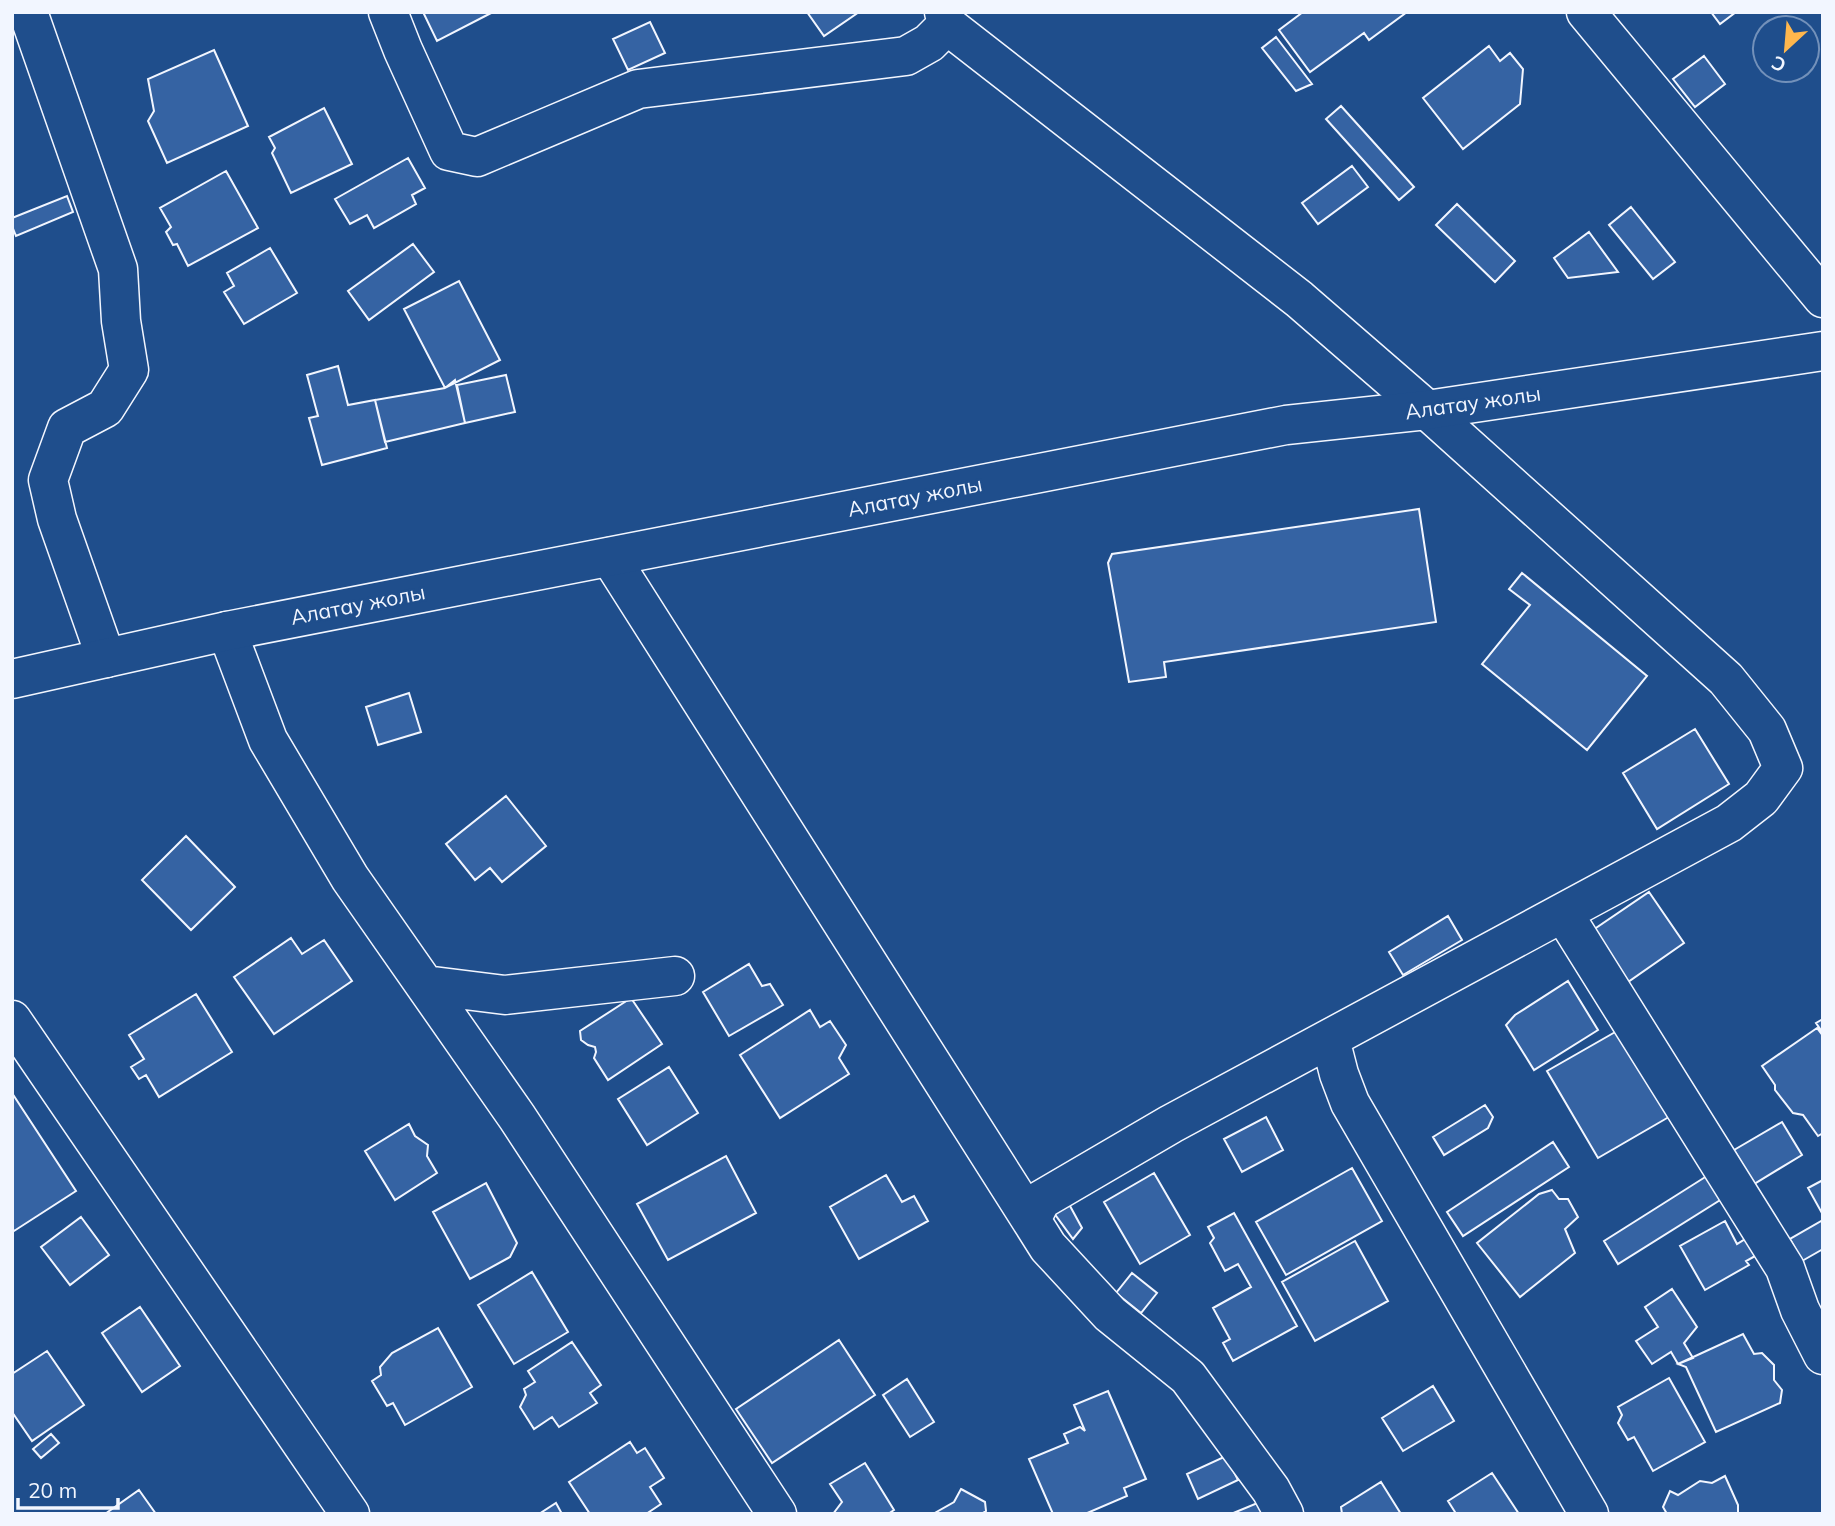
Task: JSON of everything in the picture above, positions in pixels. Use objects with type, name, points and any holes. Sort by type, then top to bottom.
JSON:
[{"type":"street","points":[[28,12],[118,269],[121,321],[128,370],[105,408],[67,428],[48,480],[57,519],[106,658]]},
{"type":"street","points":[[388,12],[449,151],[477,157],[638,89],[906,56],[929,43],[946,19],[1299,299],[1427,410],[1726,679],[1767,730],[1783,768],[1761,799],[1729,823],[1171,1124],[1041,1200],[1031,1220]]},
{"type":"street","points":[[1586,12],[1823,298]]},
{"type":"street","name":"Алатау жолы","points":[[12,679],[227,631],[1286,425],[1427,410],[1823,351]]},
{"type":"street","points":[[610,557],[1048,1247],[1110,1314],[1188,1377],[1271,1490],[1284,1514]]},
{"type":"street","points":[[227,631],[268,740],[350,878],[517,1117],[777,1514]]},
{"type":"street","points":[[1563,913],[1785,1268],[1800,1310],[1823,1355]]},
{"type":"street","points":[[425,985],[505,995],[675,976]]},
{"type":"street","points":[[12,1020],[350,1514]]},
{"type":"street","points":[[1330,1039],[1350,1103],[1590,1514]]},
{"type":"building","points":[[423,12],[493,12],[437,41]]},
{"type":"building","points":[[807,12],[859,12],[824,36]]},
{"type":"building","points":[[1303,12],[1407,12],[1369,40],[1364,33],[1310,72],[1279,30]]},
{"type":"building","points":[[1711,12],[1736,12],[1720,24]]},
{"type":"building","points":[[650,22],[665,53],[628,70],[613,39]]},
{"type":"building","points":[[1276,37],[1312,84],[1296,91],[1262,48]]},
{"type":"building","points":[[1489,46],[1500,61],[1510,53],[1523,69],[1520,104],[1463,149],[1423,98]]},
{"type":"building","points":[[214,50],[248,126],[167,163],[148,121],[154,111],[148,79]]},
{"type":"building","points":[[1704,56],[1725,84],[1695,107],[1673,79]]},
{"type":"building","points":[[1341,106],[1414,187],[1399,200],[1326,119]]},
{"type":"building","points":[[324,108],[352,164],[291,193],[272,153],[275,148],[269,137]]},
{"type":"building","points":[[408,158],[425,188],[412,195],[416,204],[374,228],[367,215],[350,224],[335,199]]},
{"type":"building","points":[[1352,166],[1368,187],[1318,224],[1302,203]]},
{"type":"building","points":[[226,171],[258,228],[188,266],[177,244],[173,245],[166,232],[171,227],[160,208]]},
{"type":"building","points":[[67,196],[73,212],[16,236],[12,218]]},
{"type":"building","points":[[1457,204],[1515,261],[1495,282],[1436,225]]},
{"type":"building","points":[[1631,207],[1675,262],[1653,279],[1609,225]]},
{"type":"building","points":[[1589,232],[1618,272],[1568,278],[1554,258]]},
{"type":"building","points":[[413,244],[434,272],[369,320],[348,291]]},
{"type":"building","points":[[270,248],[297,293],[244,324],[224,292],[234,286],[227,273]]},
{"type":"building","points":[[459,281],[500,360],[445,388],[404,309]]},
{"type":"building","points":[[338,366],[348,405],[375,400],[387,448],[322,465],[309,418],[318,416],[307,375]]},
{"type":"building","points":[[506,375],[515,412],[465,423],[457,385]]},
{"type":"building","points":[[455,380],[465,423],[385,442],[375,400],[445,388]]},
{"type":"building","points":[[1419,509],[1436,622],[1164,662],[1166,677],[1129,682],[1108,563],[1112,554]]},
{"type":"building","points":[[1522,573],[1647,676],[1587,750],[1482,664],[1530,605],[1509,589]]},
{"type":"building","points":[[409,693],[421,732],[378,745],[366,707]]},
{"type":"building","points":[[1695,729],[1729,784],[1657,829],[1623,773]]},
{"type":"building","points":[[506,796],[546,846],[502,882],[490,868],[475,880],[446,844]]},
{"type":"building","points":[[186,836],[235,887],[191,930],[142,880]]},
{"type":"building","points":[[1649,892],[1684,943],[1628,982],[1593,930]]},
{"type":"building","points":[[1448,916],[1462,940],[1403,975],[1389,952]]},
{"type":"building","points":[[291,938],[302,954],[324,940],[352,981],[274,1034],[234,977]]},
{"type":"building","points":[[749,964],[762,986],[770,984],[783,1005],[729,1036],[703,992]]},
{"type":"building","points":[[1568,981],[1598,1030],[1534,1070],[1506,1025],[1515,1015]]},
{"type":"building","points":[[196,994],[232,1052],[159,1097],[146,1075],[139,1079],[131,1067],[144,1059],[129,1035]]},
{"type":"building","points":[[631,998],[662,1044],[608,1080],[594,1058],[595,1047],[581,1040],[580,1031]]},
{"type":"building","points":[[810,1010],[820,1027],[830,1021],[846,1045],[839,1058],[849,1074],[780,1118],[740,1055]]},
{"type":"building","points":[[1823,1019],[1823,1033],[1816,1023]]},
{"type":"building","points":[[1624,1027],[1674,1114],[1598,1158],[1547,1071]]},
{"type":"building","points":[[1817,1028],[1823,1036],[1823,1133],[1818,1136],[1803,1115],[1793,1113],[1775,1090],[1775,1085],[1762,1066]]},
{"type":"building","points":[[669,1067],[698,1113],[647,1145],[618,1099]]},
{"type":"building","points":[[12,1093],[76,1191],[14,1231],[12,1228]]},
{"type":"building","points":[[1485,1105],[1493,1117],[1488,1128],[1444,1155],[1433,1137]]},
{"type":"building","points":[[1266,1117],[1283,1150],[1242,1172],[1224,1139]]},
{"type":"building","points":[[1782,1122],[1802,1155],[1754,1184],[1734,1150]]},
{"type":"building","points":[[409,1124],[415,1136],[428,1145],[427,1156],[437,1173],[395,1200],[365,1151]]},
{"type":"building","points":[[1553,1142],[1569,1167],[1463,1236],[1447,1212]]},
{"type":"building","points":[[726,1156],[756,1213],[668,1260],[637,1204]]},
{"type":"building","points":[[1352,1168],[1382,1221],[1286,1275],[1256,1222]]},
{"type":"building","points":[[1154,1173],[1190,1235],[1140,1264],[1104,1202]]},
{"type":"building","points":[[1710,1174],[1725,1197],[1618,1264],[1604,1241]]},
{"type":"building","points":[[886,1175],[902,1202],[914,1196],[928,1221],[859,1259],[830,1207]]},
{"type":"building","points":[[1823,1180],[1823,1215],[1808,1188]]},
{"type":"building","points":[[486,1183],[517,1243],[510,1257],[470,1279],[433,1212]]},
{"type":"building","points":[[1552,1190],[1559,1199],[1568,1199],[1578,1217],[1565,1229],[1575,1253],[1520,1297],[1477,1243],[1539,1194]]},
{"type":"building","points":[[1063,1201],[1070,1206],[1082,1228],[1073,1239],[1051,1209]]},
{"type":"building","points":[[1234,1213],[1297,1326],[1233,1361],[1223,1343],[1230,1339],[1213,1308],[1251,1287],[1238,1264],[1225,1271],[1210,1243],[1214,1238],[1208,1227]]},
{"type":"building","points":[[81,1217],[109,1255],[70,1285],[41,1247]]},
{"type":"building","points":[[1823,1220],[1823,1249],[1802,1261],[1790,1239]]},
{"type":"building","points":[[1725,1221],[1737,1244],[1747,1238],[1757,1255],[1746,1261],[1749,1265],[1705,1290],[1680,1246]]},
{"type":"building","points":[[1355,1241],[1388,1301],[1315,1341],[1282,1282]]},
{"type":"building","points":[[532,1272],[568,1332],[514,1364],[478,1305]]},
{"type":"building","points":[[1132,1273],[1157,1293],[1141,1313],[1116,1293]]},
{"type":"building","points":[[1672,1289],[1697,1327],[1684,1343],[1693,1358],[1678,1364],[1671,1352],[1652,1364],[1636,1341],[1658,1327],[1645,1307]]},
{"type":"building","points":[[140,1307],[180,1366],[142,1392],[102,1333]]},
{"type":"building","points":[[438,1328],[472,1387],[405,1425],[393,1403],[387,1406],[372,1381],[381,1375],[380,1367],[392,1353]]},
{"type":"building","points":[[1743,1334],[1754,1354],[1762,1353],[1774,1365],[1774,1380],[1782,1390],[1780,1403],[1716,1432],[1686,1367],[1678,1364]]},
{"type":"building","points":[[839,1340],[875,1395],[772,1463],[736,1409]]},
{"type":"building","points":[[572,1342],[601,1385],[590,1393],[597,1403],[559,1427],[552,1417],[534,1429],[520,1407],[526,1395],[524,1389],[535,1382],[528,1371]]},
{"type":"building","points":[[47,1351],[84,1405],[32,1441],[12,1412],[12,1374]]},
{"type":"building","points":[[1669,1378],[1705,1442],[1653,1471],[1634,1437],[1628,1440],[1618,1423],[1622,1415],[1618,1407]]},
{"type":"building","points":[[907,1379],[934,1422],[910,1437],[883,1395]]},
{"type":"building","points":[[1433,1386],[1454,1421],[1403,1451],[1382,1418]]},
{"type":"building","points":[[1108,1391],[1146,1479],[1124,1488],[1127,1496],[1085,1514],[1053,1514],[1029,1459],[1068,1443],[1064,1434],[1080,1427],[1085,1431],[1074,1405]]},
{"type":"building","points":[[51,1434],[59,1443],[41,1458],[33,1449]]},
{"type":"building","points":[[630,1442],[637,1453],[645,1448],[664,1478],[650,1487],[661,1504],[646,1514],[590,1514],[569,1482]]},
{"type":"building","points":[[1226,1456],[1238,1480],[1198,1499],[1187,1474]]},
{"type":"building","points":[[865,1463],[894,1510],[888,1514],[833,1514],[842,1502],[830,1484]]},
{"type":"building","points":[[1492,1473],[1519,1514],[1454,1514],[1448,1501]]},
{"type":"building","points":[[1725,1476],[1738,1505],[1738,1514],[1667,1514],[1663,1507],[1670,1491],[1678,1495],[1700,1481],[1712,1483]]},
{"type":"building","points":[[1381,1482],[1401,1514],[1342,1514],[1341,1507]]},
{"type":"building","points":[[961,1489],[985,1502],[986,1511],[981,1514],[933,1514],[954,1502]]},
{"type":"building","points":[[139,1490],[156,1514],[105,1514]]},
{"type":"building","points":[[1267,1499],[1273,1514],[1231,1514]]},
{"type":"building","points":[[556,1503],[562,1514],[539,1514]]}]
